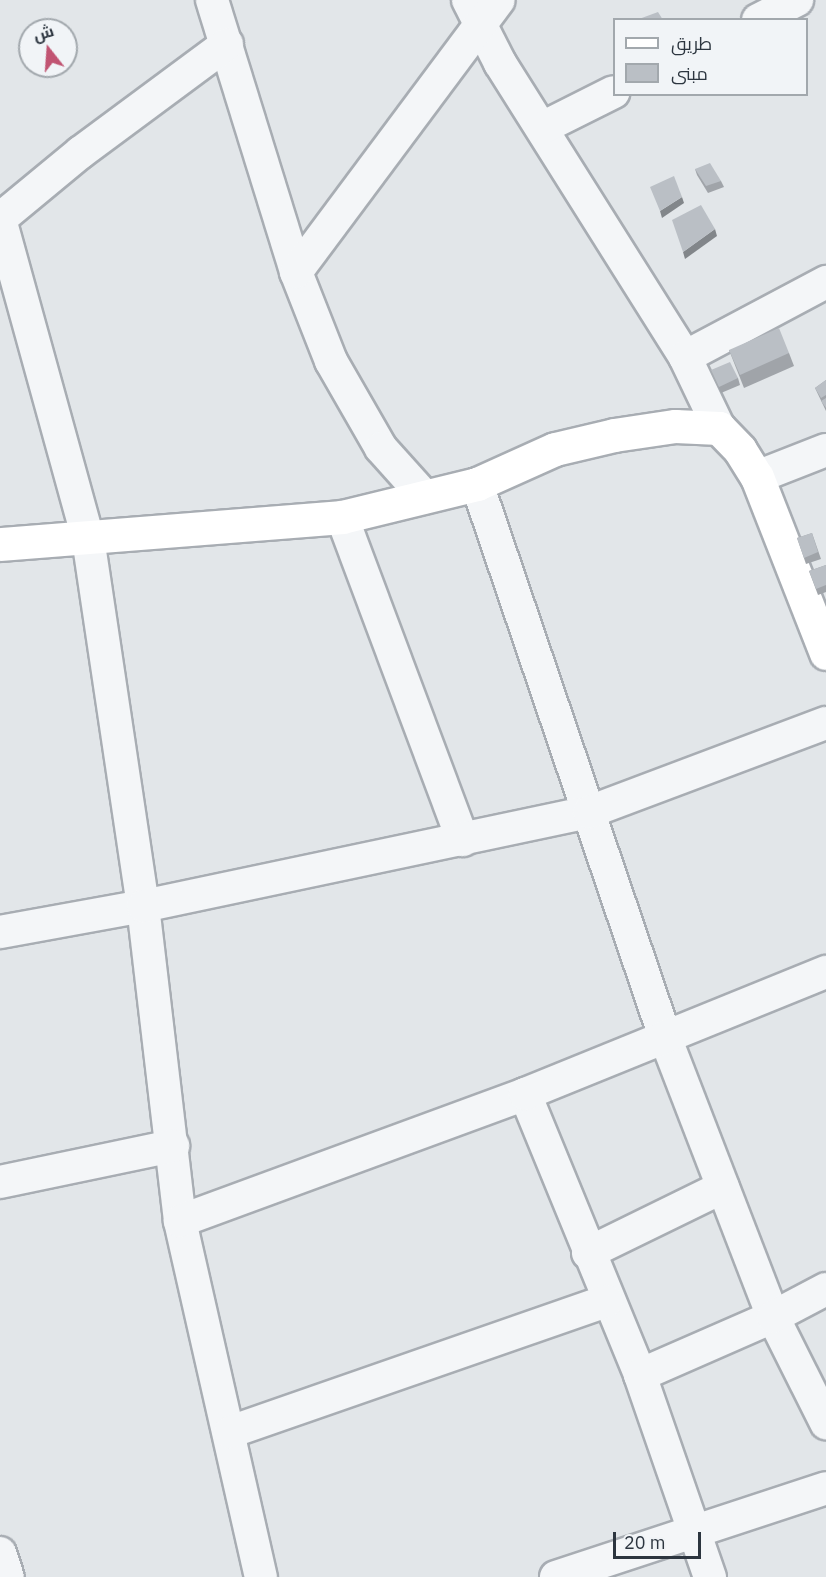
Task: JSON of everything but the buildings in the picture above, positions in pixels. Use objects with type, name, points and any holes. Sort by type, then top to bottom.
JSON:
[{"type":"street","points":[[212,0],[296,272],[331,361],[381,448],[425,497]]},
{"type":"street","points":[[296,272],[474,13],[499,0]]},
{"type":"street","points":[[762,18],[797,0]]},
{"type":"street","points":[[474,13],[542,128],[685,357],[718,428],[740,450],[757,477],[826,653]]},
{"type":"street","points":[[227,44],[81,152],[0,219],[88,538],[143,906],[180,1221],[230,1432],[261,1577]]},
{"type":"street","points":[[542,128],[613,93]]},
{"type":"street","points":[[685,357],[826,282]]},
{"type":"street","points":[[0,544],[342,517],[477,484],[555,449],[614,435],[675,426],[718,428]]},
{"type":"street","points":[[757,477],[826,450]]},
{"type":"street","points":[[477,484],[665,1037],[773,1317],[826,1423]]},
{"type":"street","points":[[342,517],[463,840]]},
{"type":"street","points":[[0,932],[143,906],[590,812],[826,723]]},
{"type":"street","points":[[180,1221],[525,1094],[826,972]]},
{"type":"street","points":[[525,1094],[607,1301],[640,1375],[710,1577]]},
{"type":"street","points":[[0,1182],[173,1146]]},
{"type":"street","points":[[588,1253],[723,1186]]},
{"type":"street","points":[[640,1375],[773,1317],[826,1288]]},
{"type":"street","points":[[230,1432],[607,1301]]},
{"type":"street","points":[[556,1577],[826,1488]]},
{"type":"street","points":[[0,1553],[8,1577]]}]
